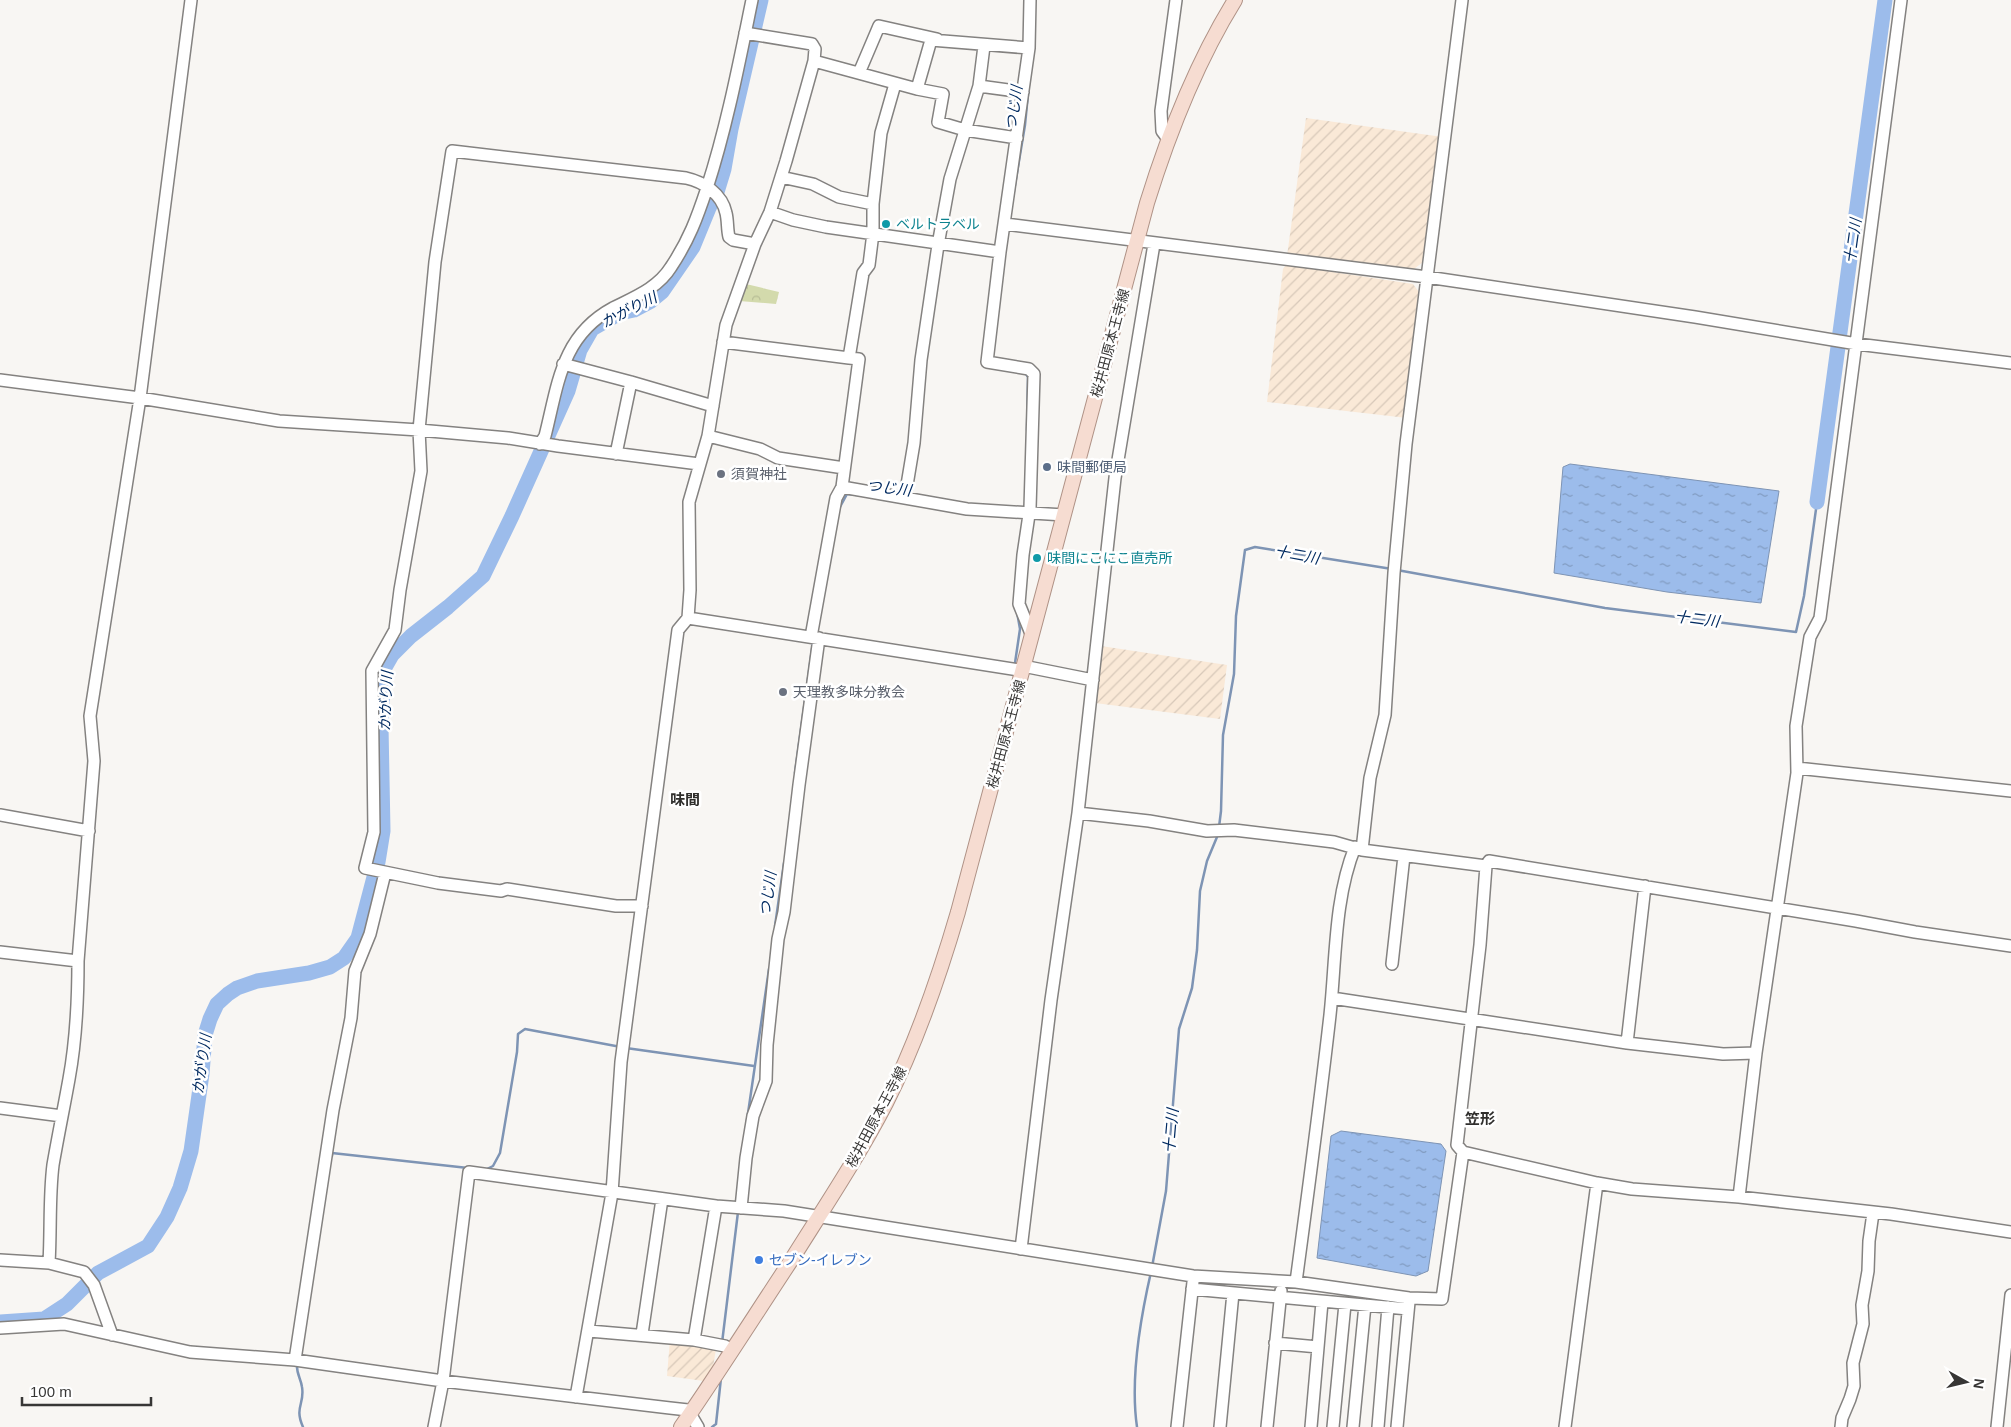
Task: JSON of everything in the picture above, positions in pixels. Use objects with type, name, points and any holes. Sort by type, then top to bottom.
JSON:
[{"type":"main road","name":"桜井田原本王寺線","points":[[681,1427],[690,1415],[725,1347],[819,1217],[864,1144],[886,1102],[928,1006],[942,968],[958,912],[1147,203],[1168,139],[1207,50],[1235,0]]},
{"type":"street","points":[[48,1263],[53,1166],[70,1076],[78,990],[78,961],[94,761],[90,716],[140,398],[191,0]]},
{"type":"street","points":[[540,444],[545,436],[563,364],[570,349],[592,322],[612,309],[647,292],[670,269],[693,230],[717,158],[752,0]]},
{"type":"street","points":[[1030,0],[1030,48],[1000,252],[987,362],[1029,369],[1034,374],[1030,512],[1023,556],[1019,604],[1032,636]]},
{"type":"street","points":[[1168,139],[1162,131],[1161,111],[1176,0]]},
{"type":"street","points":[[1296,1282],[1320,1103],[1332,998],[1337,926],[1350,860],[1359,848],[1370,778],[1385,715],[1394,573],[1406,444],[1462,0]]},
{"type":"street","points":[[1739,1197],[1756,1053],[1797,768],[1796,726],[1810,637],[1820,618],[1901,0]]},
{"type":"street","points":[[858,73],[879,26],[938,39],[984,46],[1030,48]]},
{"type":"street","points":[[576,1397],[612,1193],[621,1062],[678,630],[688,618],[690,590],[689,502],[708,436],[726,324],[755,244],[770,212],[814,61],[815,49],[812,44],[745,33]]},
{"type":"street","points":[[917,89],[931,40],[938,39]]},
{"type":"street","points":[[905,497],[914,443],[921,360],[938,244],[950,179],[979,86],[984,46]]},
{"type":"street","points":[[814,61],[895,84],[943,94],[938,122],[966,130],[1017,138]]},
{"type":"street","points":[[849,358],[863,273],[870,265],[873,204],[881,133],[895,84]]},
{"type":"street","points":[[979,86],[1023,92]]},
{"type":"street","points":[[642,906],[616,906],[507,889],[501,890],[438,883],[365,868],[374,832],[372,671],[395,630],[400,590],[421,471],[419,430],[435,262],[452,151],[686,178],[700,182],[707,186],[722,203],[727,214],[729,237],[733,240],[755,244]]},
{"type":"street","points":[[781,177],[813,184],[839,197],[873,204]]},
{"type":"street","points":[[770,212],[793,220],[826,227],[1000,252]]},
{"type":"street","points":[[1005,224],[1427,277],[1744,324],[1857,344],[2011,363]]},
{"type":"street","points":[[1022,1249],[1037,1107],[1078,813],[1115,478],[1154,244]]},
{"type":"street","points":[[723,342],[859,359],[842,487],[836,498],[815,637],[784,912],[778,939],[767,1045],[766,1081],[753,1116],[746,1158],[741,1208]]},
{"type":"street","points":[[563,364],[713,406]]},
{"type":"street","points":[[0,380],[140,398],[280,421],[508,438],[540,444],[699,464]]},
{"type":"street","points":[[616,454],[630,382]]},
{"type":"street","points":[[708,436],[760,449],[778,458],[844,468]]},
{"type":"street","points":[[842,487],[967,509],[1064,515]]},
{"type":"street","points":[[688,618],[1023,669],[1028,668],[1093,680]]},
{"type":"street","points":[[1797,768],[2011,791]]},
{"type":"street","points":[[1078,813],[1149,821],[1207,831],[1234,830],[1334,842],[1404,856],[1486,866]]},
{"type":"street","points":[[0,815],[89,831]]},
{"type":"street","points":[[1392,964],[1404,856]]},
{"type":"street","points":[[2011,946],[1915,932],[1489,861],[1486,866],[1457,1145],[1463,1152],[1597,1183],[1632,1189],[1739,1197],[1891,1214],[2011,1232]]},
{"type":"street","points":[[295,1360],[334,1110],[351,1018],[355,971],[370,934],[385,872]]},
{"type":"street","points":[[1626,1043],[1645,886]]},
{"type":"street","points":[[0,952],[78,961]]},
{"type":"street","points":[[1332,998],[1626,1043],[1723,1054],[1756,1053]]},
{"type":"street","points":[[0,1108],[62,1116]]},
{"type":"street","points":[[1192,1290],[1388,1308],[1442,1299],[1463,1152]]},
{"type":"street","points":[[434,1427],[443,1381],[469,1172],[716,1206],[784,1211],[1193,1276],[1296,1282],[1409,1304]]},
{"type":"street","points":[[1565,1427],[1597,1183]]},
{"type":"street","points":[[642,1334],[662,1199]]},
{"type":"street","points":[[694,1340],[716,1206]]},
{"type":"street","points":[[1841,1427],[1842,1418],[1854,1386],[1853,1363],[1862,1324],[1862,1305],[1868,1271],[1872,1213]]},
{"type":"street","points":[[0,1260],[48,1263],[84,1272],[94,1285],[112,1335]]},
{"type":"street","points":[[1177,1427],[1193,1276]]},
{"type":"street","points":[[1267,1427],[1282,1282]]},
{"type":"street","points":[[1220,1427],[1233,1293]]},
{"type":"street","points":[[1997,1427],[2011,1295]]},
{"type":"street","points":[[1311,1427],[1322,1302]]},
{"type":"street","points":[[1333,1427],[1345,1304]]},
{"type":"street","points":[[1397,1427],[1409,1304]]},
{"type":"street","points":[[1353,1427],[1365,1306]]},
{"type":"street","points":[[1378,1427],[1388,1308]]},
{"type":"street","points":[[0,1328],[64,1324],[190,1352],[295,1360],[443,1381],[688,1410],[698,1427]]},
{"type":"street","points":[[589,1331],[642,1334],[694,1340],[725,1347]]},
{"type":"street","points":[[1275,1343],[1318,1347]]},
{"type":"shaded area","points":[[1306,118],[1443,137],[1427,259],[1410,272],[1287,256]]},
{"type":"shaded area","points":[[1286,265],[1413,284],[1422,296],[1407,418],[1267,402],[1283,269]]},
{"type":"shaded area","points":[[1101,646],[1227,665],[1220,719],[1095,703]]},
{"type":"shaded area","points":[[670,1339],[716,1349],[712,1373],[704,1381],[667,1376]]},
{"type":"green space","points":[[746,284],[779,292],[776,304],[739,301]]},
{"type":"water","points":[[1570,464],[1779,491],[1761,603],[1667,592],[1554,573],[1563,467]]},
{"type":"water","points":[[1341,1131],[1441,1144],[1446,1151],[1428,1271],[1416,1276],[1317,1258],[1331,1136]]},
{"type":"waterway","name":"かがり川","points":[[0,1322],[44,1319],[67,1304],[98,1273],[148,1246],[167,1217],[180,1188],[191,1151],[202,1074],[205,1035],[217,1004],[237,988],[257,981],[309,973],[330,967],[344,958],[358,938],[378,862],[383,831],[381,726],[384,669],[392,655],[411,636],[483,576],[568,391],[580,350],[592,329],[620,313],[634,310],[651,301],[662,292],[693,247],[717,192],[724,169],[731,129],[761,0]]},
{"type":"waterway","name":"十二川","points":[[1817,502],[1885,0]]},
{"type":"waterway","name":"つじ川","points":[[1013,197],[1025,125],[1029,84]]},
{"type":"waterway","name":"つじ川","points":[[1026,374],[1028,377],[1027,430]]},
{"type":"waterway","name":"つじ川","points":[[840,507],[847,494],[857,495]]},
{"type":"waterway","name":"十二川","points":[[1397,570],[1605,608],[1796,632],[1804,596],[1817,502]]},
{"type":"waterway","name":"十二川","points":[[1219,827],[1223,735],[1234,674],[1236,616],[1245,550],[1255,547],[1392,569]]},
{"type":"waterway","points":[[1015,663],[1020,629],[1017,612]]},
{"type":"waterway","name":"つじ川","points":[[795,773],[813,642]]},
{"type":"waterway","name":"十二川","points":[[1152,1267],[1166,1191],[1179,1029],[1192,988],[1197,950],[1200,891],[1207,861],[1217,837]]},
{"type":"waterway","name":"つじ川","points":[[775,926],[784,863]]},
{"type":"waterway","name":"つじ川","points":[[746,1127],[769,969]]},
{"type":"waterway","points":[[485,1170],[493,1166],[500,1153],[517,1052],[518,1034],[525,1029],[621,1047]]},
{"type":"waterway","points":[[626,1048],[754,1066]]},
{"type":"waterway","points":[[332,1156],[332,1153],[468,1168]]},
{"type":"waterway","points":[[722,1343],[738,1212]]},
{"type":"waterway","name":"十二川","points":[[1137,1427],[1135,1370],[1143,1310],[1151,1272]]},
{"type":"waterway","points":[[297,1364],[303,1393],[299,1415],[303,1427]]},
{"type":"waterway","points":[[712,1427],[716,1424],[721,1378]]},
{"type":"place","name":"ベルトラベル","points":[[886,224]]},
{"type":"place","name":"味間郵便局","points":[[1047,467]]},
{"type":"place","name":"須賀神社","points":[[721,474]]},
{"type":"place","name":"味間にこにこ直売所","points":[[1037,558]]},
{"type":"place","name":"天理教多味分教会","points":[[783,692]]},
{"type":"place","name":"セブン-イレブン","points":[[759,1260]]},
{"type":"district","name":"味間","points":[[685,800]]},
{"type":"district","name":"笠形","points":[[1480,1119]]}]
